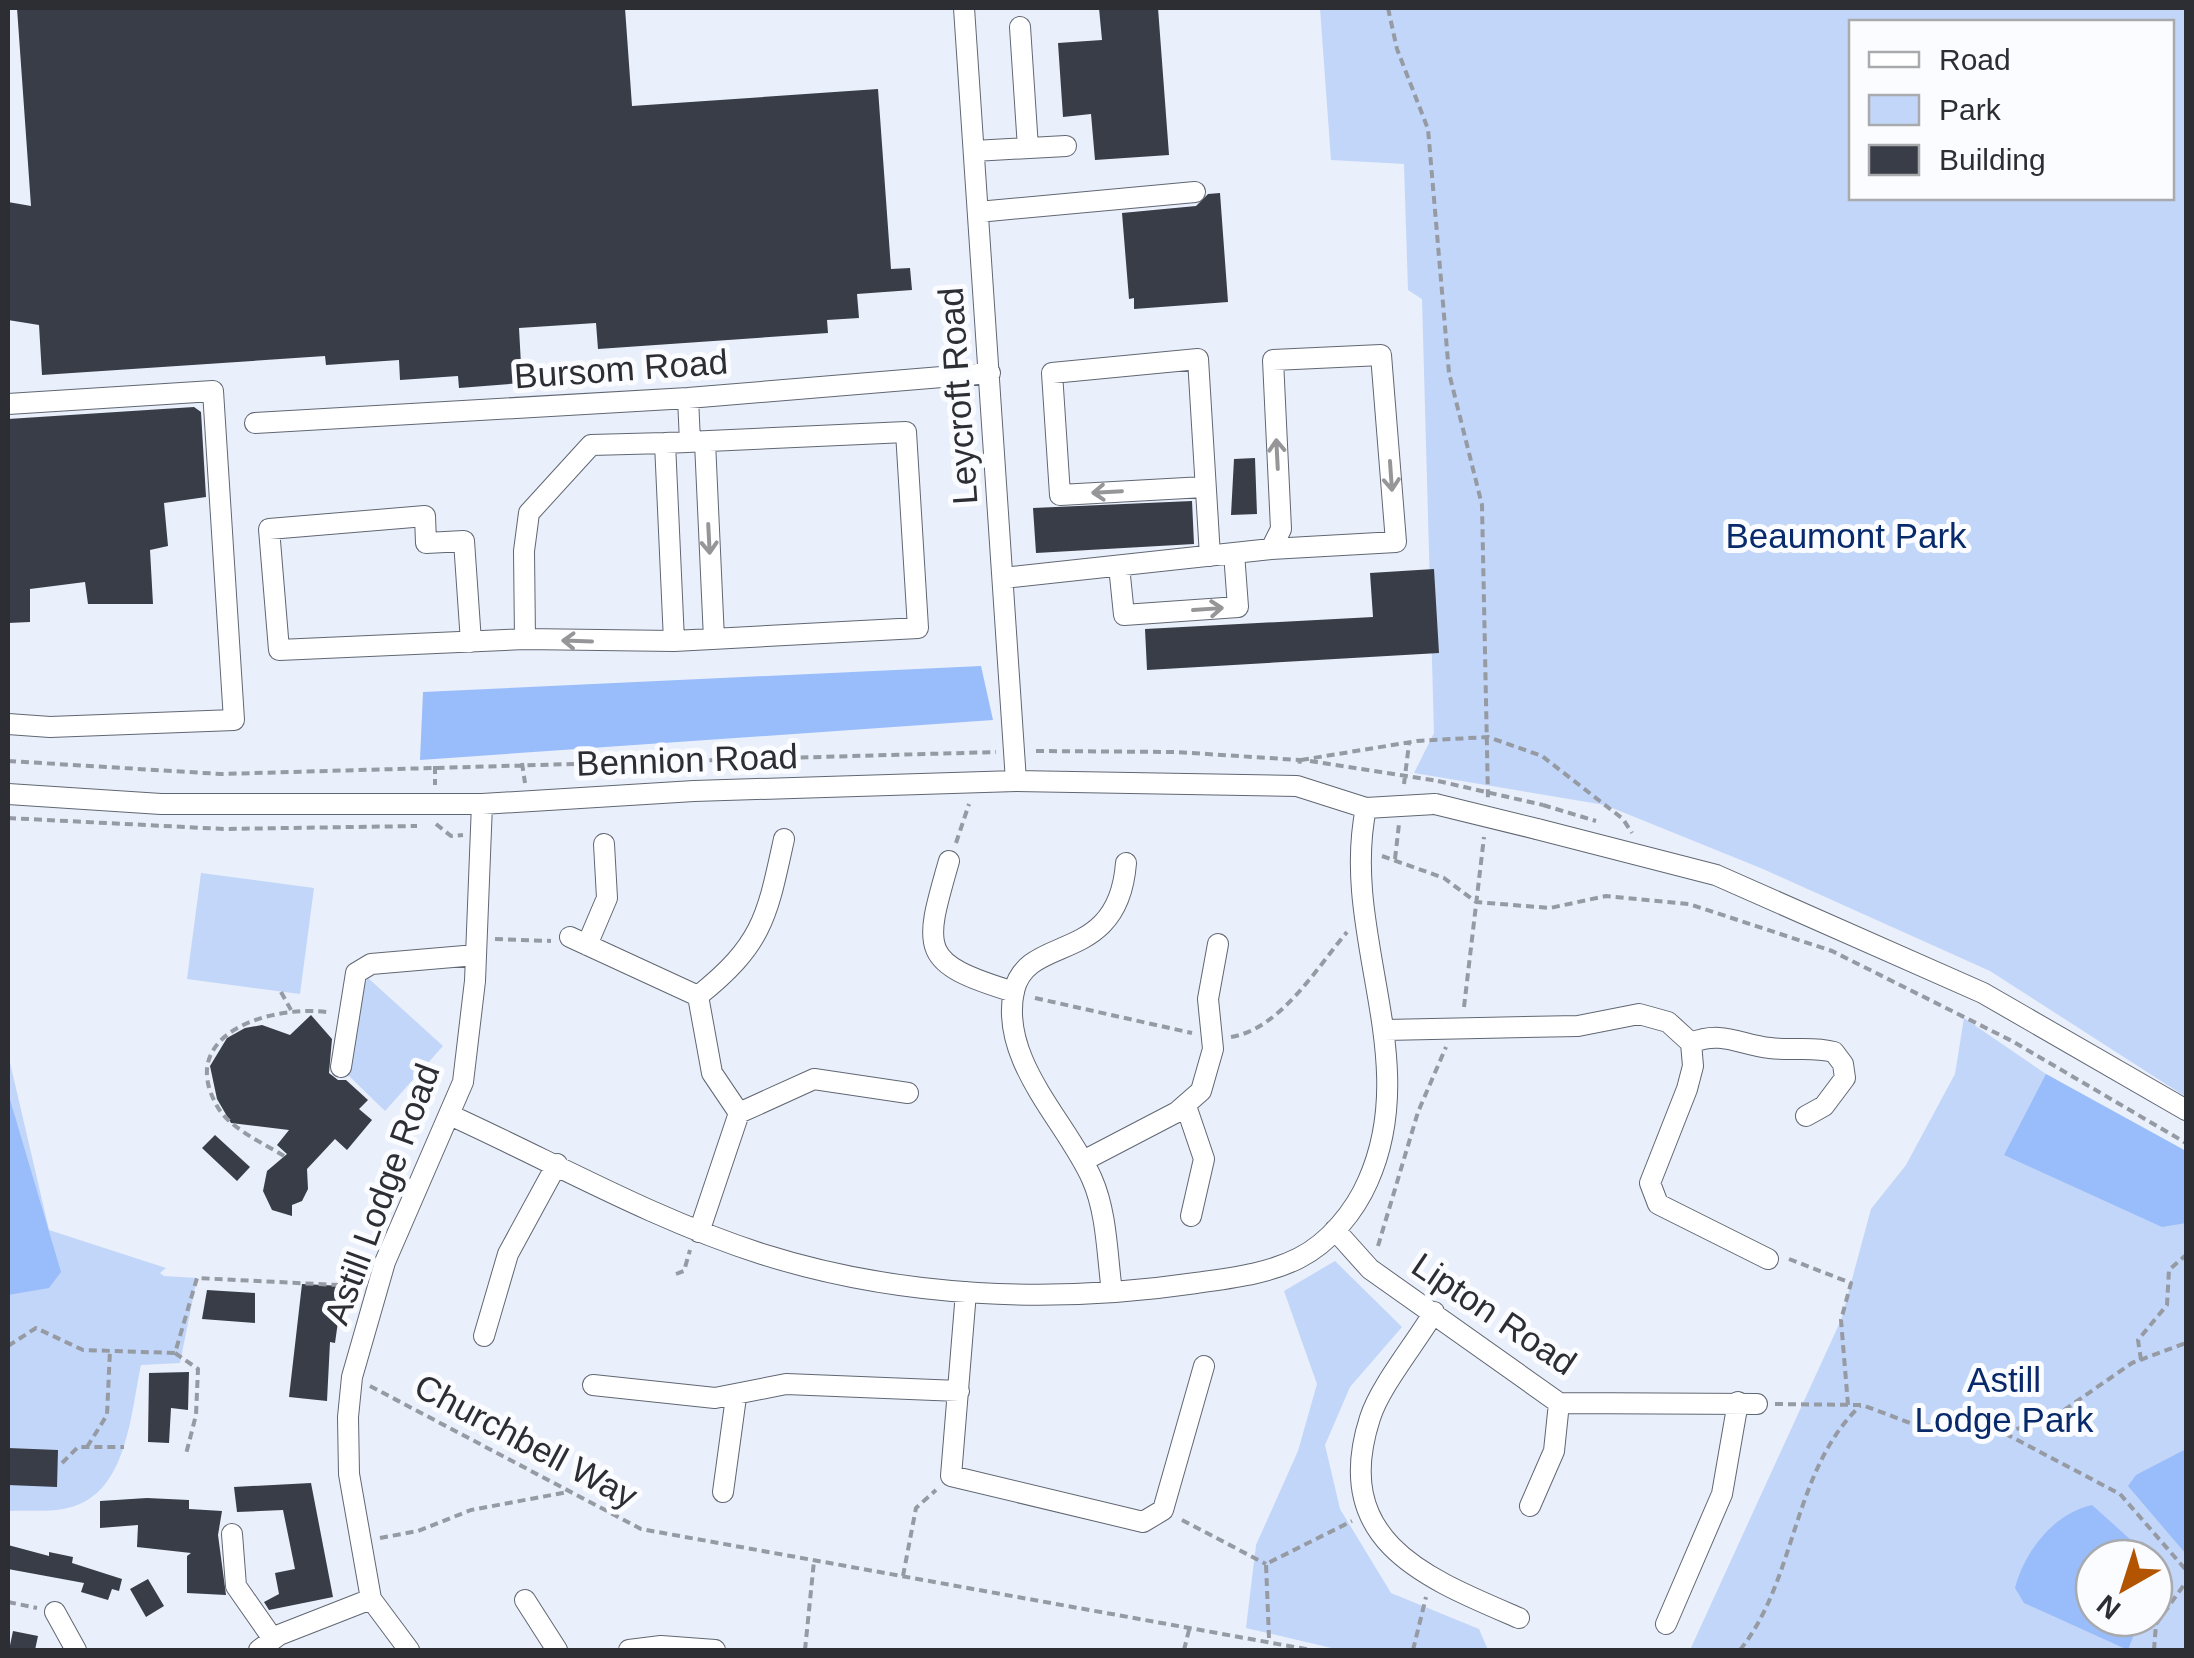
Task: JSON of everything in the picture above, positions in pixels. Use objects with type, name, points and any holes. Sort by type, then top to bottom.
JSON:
[{"type":"street","name":"Leycroft Road","points":[[964,8],[1016,781]]},
{"type":"street","points":[[1020,27],[1028,148]]},
{"type":"street","points":[[974,151],[1066,146]]},
{"type":"street","points":[[978,212],[1194,192]]},
{"type":"street","points":[[1003,578],[1234,553],[1396,542],[1382,355],[1273,360],[1281,529],[1271,550]]},
{"type":"street","points":[[1204,486],[1060,495],[1052,373],[1198,359],[1210,556]]},
{"type":"street","name":"Bursom Road","points":[[256,423],[688,398],[990,374]]},
{"type":"street","points":[[8,404],[212,391],[234,720],[50,727],[8,724]]},
{"type":"street","points":[[688,398],[697,442],[714,639]]},
{"type":"street","points":[[471,642],[464,541],[426,543],[425,516],[269,529],[279,650],[471,642],[525,639],[674,641],[918,628],[906,432],[591,445],[529,513],[524,551],[525,639]]},
{"type":"street","points":[[665,443],[674,641]]},
{"type":"street","points":[[1119,566],[1124,615],[1238,606],[1234,553]]},
{"type":"street","name":"Bennion Road","points":[[8,794],[161,804],[482,804],[657,792],[1016,781],[1297,786],[1366,808]]},
{"type":"street","name":"Astill Lodge Road","points":[[409,1650],[371,1599],[349,1474],[352,1377],[386,1262],[452,1116],[463,1082],[476,946],[482,804]]},
{"type":"street","points":[[452,1116],[645,1210],[699,1232],[817,1269],[966,1292],[1021,1296],[1112,1292],[1240,1276],[1298,1259],[1335,1230],[1369,1179],[1382,1137],[1389,1083],[1385,1030],[1363,913],[1361,854],[1366,808],[1435,804],[1716,875],[1983,993],[2186,1110]]},
{"type":"street","points":[[698,996],[740,959],[766,920],[784,840]]},
{"type":"street","points":[[604,844],[607,898],[578,941],[698,996]]},
{"type":"street","points":[[949,861],[931,924],[938,955],[963,977],[1014,992]]},
{"type":"street","points":[[1112,1292],[1102,1212],[1082,1161],[1027,1064],[1016,1032],[1014,992],[1028,968],[1103,927],[1124,888],[1126,863]]},
{"type":"street","points":[[1082,1161],[1186,1106],[1201,1090],[1214,1036],[1208,999],[1218,944]]},
{"type":"street","points":[[341,1067],[356,973],[371,964],[476,946]]},
{"type":"street","points":[[698,996],[702,1037],[712,1073],[739,1113]]},
{"type":"street","points":[[1385,1030],[1578,1026],[1639,1014],[1668,1022],[1691,1043],[1694,1066],[1650,1183],[1652,1194],[1670,1212],[1768,1259]]},
{"type":"street","points":[[1691,1043],[1720,1036],[1764,1048],[1818,1048],[1834,1052],[1843,1064],[1845,1078],[1824,1106],[1806,1116]]},
{"type":"street","points":[[699,1232],[739,1113],[814,1079],[908,1093]]},
{"type":"street","points":[[1186,1106],[1204,1159],[1191,1216]]},
{"type":"street","points":[[484,1336],[508,1254],[557,1164]]},
{"type":"street","name":"Lipton Road","points":[[1335,1230],[1370,1269],[1559,1403],[1748,1403]]},
{"type":"street","points":[[966,1292],[951,1476],[1143,1522],[1164,1510],[1204,1366]]},
{"type":"street","points":[[1434,1312],[1370,1415],[1357,1478],[1386,1544],[1430,1580],[1519,1618]]},
{"type":"street","points":[[593,1385],[736,1397],[786,1384],[959,1391]]},
{"type":"street","points":[[723,1492],[736,1397]]},
{"type":"street","points":[[1530,1506],[1554,1451],[1559,1403]]},
{"type":"street","points":[[1666,1624],[1722,1494],[1748,1403]]},
{"type":"street","points":[[232,1534],[236,1586],[266,1645],[371,1599]]},
{"type":"street","points":[[525,1600],[558,1650]]},
{"type":"street","points":[[55,1612],[76,1650]]},
{"type":"street","points":[[629,1650],[661,1646],[715,1650]]},
{"type":"path","points":[[1388,8],[1397,49],[1428,130],[1449,374],[1482,505],[1488,804]]},
{"type":"path","points":[[1300,760],[1417,741],[1488,737],[1542,756],[1622,819],[1649,858]]},
{"type":"path","points":[[8,761],[221,774],[1014,751],[1176,752],[1300,760],[1438,781],[1543,805]]},
{"type":"path","points":[[1297,786],[1300,760]]},
{"type":"path","points":[[949,861],[976,783]]},
{"type":"path","points":[[1370,1269],[1418,1112],[1464,1010],[1486,824]]},
{"type":"path","points":[[1361,854],[1395,858],[1444,878],[1476,902],[1550,908],[1606,896],[1689,904],[1832,951],[2012,1041],[2186,1143]]},
{"type":"path","points":[[1014,992],[1162,1028],[1214,1036],[1252,1033],[1292,997],[1363,913]]},
{"type":"path","points":[[476,946],[578,941]]},
{"type":"path","points":[[281,992],[291,1010]]},
{"type":"path","points":[[284,1156],[228,1121],[216,1105],[209,1082],[209,1059],[228,1032],[268,1013],[291,1010],[348,1014]]},
{"type":"path","points":[[676,1274],[684,1271],[699,1232]]},
{"type":"path","points":[[2141,1360],[2138,1340],[2167,1305],[2169,1270],[2186,1254]]},
{"type":"path","points":[[1768,1259],[1784,1258],[1851,1282],[1841,1320],[1848,1405]]},
{"type":"path","points":[[175,1352],[198,1278],[358,1286],[354,1303]]},
{"type":"path","points":[[8,1346],[36,1328],[83,1350],[175,1352],[198,1369],[196,1415],[186,1454]]},
{"type":"path","points":[[1748,1403],[1862,1405],[1912,1424],[2004,1432],[2054,1417],[2141,1360],[2186,1343]]},
{"type":"path","points":[[87,1447],[108,1416],[110,1350]]},
{"type":"path","name":"Churchbell Way","points":[[352,1377],[641,1530],[1311,1650]]},
{"type":"path","points":[[1740,1650],[1765,1614],[1806,1492],[1845,1421],[1862,1405]]},
{"type":"path","points":[[2004,1432],[2120,1494],[2186,1570]]},
{"type":"path","points":[[62,1463],[78,1447],[124,1447]]},
{"type":"path","points":[[903,1576],[916,1508],[951,1476]]},
{"type":"path","points":[[360,1538],[393,1538],[471,1510],[569,1492]]},
{"type":"path","points":[[1164,1510],[1266,1564]]},
{"type":"path","points":[[1266,1564],[1370,1512]]},
{"type":"path","points":[[805,1650],[814,1560]]},
{"type":"path","points":[[1266,1564],[1269,1640]]},
{"type":"path","points":[[1413,1650],[1430,1580]]},
{"type":"path","points":[[2154,1650],[2156,1624],[2186,1582]]},
{"type":"path","points":[[8,1602],[55,1612]]},
{"type":"path","points":[[1184,1650],[1190,1626]]},
{"type":"green space","name":"Beaumont Park","points":[[1320,8],[2186,8],[2186,1097],[1990,971],[1763,869],[1605,805],[1414,773],[1434,733],[1422,299],[1408,290],[1404,164],[1331,160]]},
{"type":"green space","points":[[201,873],[314,888],[300,994],[187,979]]},
{"type":"green space","points":[[368,978],[443,1046],[385,1111],[346,1073],[358,997]]},
{"type":"green space","name":"Astill Lodge Park","points":[[1964,1018],[2046,1074],[2186,1156],[2186,1650],[1690,1650],[1841,1320],[1871,1209],[1906,1165],[1955,1074]]},
{"type":"green space","points":[[8,1054],[49,1230],[166,1268],[160,1273],[164,1276],[197,1278],[180,1363],[141,1365],[128,1430],[113,1472],[101,1489],[84,1502],[56,1510],[8,1511]]},
{"type":"green space","points":[[1335,1261],[1402,1327],[1350,1387],[1325,1445],[1340,1509],[1391,1593],[1479,1629],[1488,1650],[1340,1650],[1246,1628],[1256,1545],[1298,1451],[1317,1384],[1284,1291]]},
{"type":"shaded area","points":[[981,666],[993,720],[420,760],[423,692]]},
{"type":"shaded area","points":[[2046,1074],[2186,1151],[2186,1223],[2162,1227],[2004,1155]]},
{"type":"shaded area","points":[[8,1093],[61,1272],[49,1288],[8,1295]]},
{"type":"shaded area","points":[[2186,1449],[2186,1554],[2128,1486],[2136,1475]]},
{"type":"shaded area","points":[[2092,1505],[2129,1538],[2074,1538],[2074,1626],[2024,1603],[2015,1588],[2033,1548],[2053,1525]]},
{"type":"shaded area","points":[[2101,1638],[2132,1638],[2128,1650]]},
{"type":"building","points":[[17,8],[625,8],[632,106],[878,89],[891,269],[910,268],[912,290],[857,294],[859,318],[827,320],[828,333],[598,349],[596,323],[519,328],[522,383],[459,388],[458,376],[400,380],[399,360],[326,365],[325,356],[42,375],[39,325],[8,320],[8,202],[31,206]]},
{"type":"building","points":[[1099,8],[1158,8],[1169,155],[1095,160],[1091,114],[1063,117],[1058,43],[1102,40]]},
{"type":"building","points":[[1220,193],[1228,302],[1134,309],[1134,298],[1129,299],[1122,213],[1196,206],[1208,194]]},
{"type":"building","points":[[194,407],[201,412],[206,497],[164,503],[168,546],[150,550],[153,604],[88,604],[85,582],[30,589],[30,622],[8,623],[8,419]]},
{"type":"building","points":[[1255,458],[1257,514],[1231,515],[1234,459]]},
{"type":"building","points":[[1192,501],[1194,544],[1036,553],[1033,508]]},
{"type":"building","points":[[1434,569],[1439,653],[1147,670],[1145,629],[1373,617],[1370,573]]},
{"type":"building","points":[[311,1015],[332,1039],[329,1073],[338,1080],[346,1080],[368,1100],[359,1109],[372,1120],[347,1150],[335,1139],[307,1169],[308,1189],[302,1201],[292,1205],[292,1216],[272,1210],[263,1191],[267,1171],[287,1154],[277,1145],[289,1130],[231,1123],[217,1099],[210,1066],[227,1038],[245,1028],[262,1025],[290,1035]]},
{"type":"building","points":[[215,1135],[250,1167],[237,1181],[202,1148]]},
{"type":"building","points":[[302,1284],[343,1286],[335,1343],[330,1342],[327,1401],[289,1397]]},
{"type":"building","points":[[207,1290],[255,1293],[255,1323],[202,1319]]},
{"type":"building","points":[[189,1372],[188,1410],[171,1408],[169,1443],[148,1442],[149,1373]]},
{"type":"building","points":[[8,1448],[58,1450],[57,1487],[8,1485]]},
{"type":"building","points":[[311,1483],[333,1597],[269,1610],[264,1602],[279,1594],[275,1573],[295,1569],[283,1510],[237,1512],[234,1487]]},
{"type":"building","points":[[189,1500],[189,1509],[222,1511],[218,1535],[226,1595],[187,1593],[187,1556],[191,1553],[137,1547],[138,1525],[100,1528],[100,1501]]},
{"type":"building","points":[[8,1545],[49,1556],[49,1552],[73,1557],[72,1563],[122,1579],[119,1591],[112,1589],[108,1600],[81,1592],[84,1583],[8,1569]]},
{"type":"building","points":[[148,1579],[164,1606],[146,1617],[130,1589]]},
{"type":"building","points":[[13,1631],[38,1636],[35,1650],[9,1650]]}]
